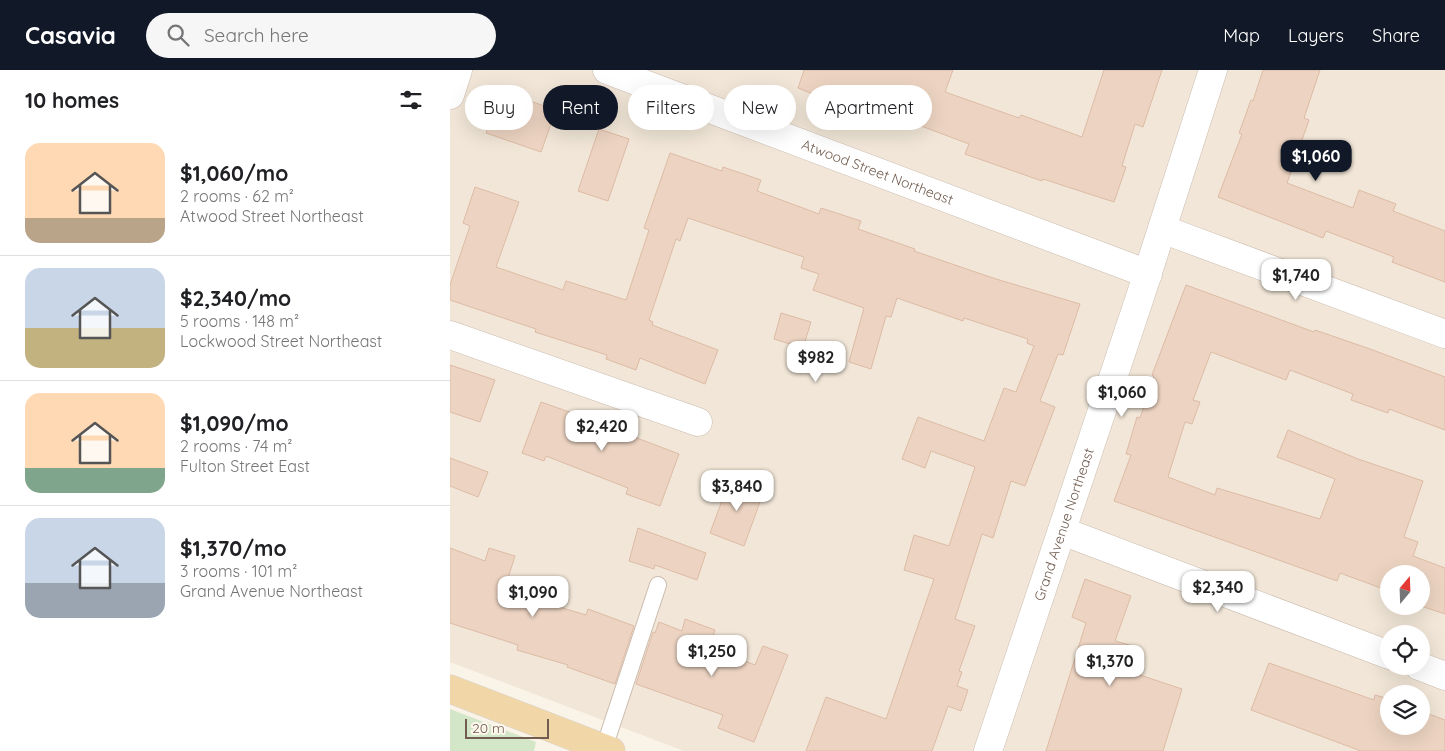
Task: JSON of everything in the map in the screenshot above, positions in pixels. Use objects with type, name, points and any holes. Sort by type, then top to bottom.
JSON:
[{"type":"main road","points":[[450,689],[607,750]]},
{"type":"street","points":[[450,95],[458,70]]},
{"type":"street","name":"Atwood Street Northeast","points":[[607,70],[1148,274]]},
{"type":"street","name":"Grand Avenue Northeast","points":[[988,751],[1148,274],[1212,70]]},
{"type":"street","points":[[1162,229],[1445,334]]},
{"type":"street","points":[[450,335],[698,422]]},
{"type":"street","points":[[1062,531],[1380,652]]},
{"type":"street","points":[[1430,670],[1445,676]]},
{"type":"lane","points":[[607,750],[658,585]]},
{"type":"shaded area","points":[[450,70],[1445,70],[1445,751],[684,751],[450,662]]},
{"type":"green space","points":[[450,709],[536,742],[534,751],[450,751]]},
{"type":"building","points":[[804,70],[953,70],[945,92],[1019,118],[1021,115],[1082,137],[1104,70],[1162,70],[1143,127],[1135,124],[1122,166],[1126,167],[1114,202],[1043,179],[1042,181],[965,154],[969,144],[932,130],[932,85],[806,85],[806,91],[798,88]]},
{"type":"building","points":[[1263,70],[1320,70],[1304,118],[1309,120],[1287,183],[1353,208],[1359,190],[1396,204],[1393,211],[1445,231],[1445,282],[1392,262],[1394,257],[1326,231],[1323,238],[1218,197],[1242,134],[1239,133],[1251,100],[1253,101]]},
{"type":"building","points":[[533,102],[543,106],[543,130],[549,130],[541,152],[486,133],[487,130],[533,130]]},
{"type":"building","points":[[599,130],[629,139],[608,201],[578,191]]},
{"type":"building","points":[[670,153],[722,171],[723,167],[761,180],[757,191],[819,214],[821,208],[861,221],[858,229],[915,249],[914,251],[996,279],[1080,304],[1063,355],[1058,354],[1040,401],[1055,407],[1025,486],[1011,481],[993,538],[982,534],[955,619],[975,626],[959,671],[962,672],[957,686],[968,690],[961,711],[948,706],[932,751],[806,751],[826,697],[886,719],[934,579],[904,570],[914,535],[949,546],[975,467],[931,451],[925,468],[902,459],[918,417],[984,441],[1004,388],[1016,392],[1034,346],[1027,343],[1028,339],[964,318],[963,321],[897,298],[891,317],[886,316],[871,369],[849,362],[864,308],[813,290],[819,274],[801,268],[804,257],[688,218],[680,241],[676,239],[649,320],[653,322],[652,325],[718,350],[705,384],[640,358],[636,370],[606,359],[607,355],[535,332],[536,329],[450,300],[450,285],[470,226],[463,223],[475,187],[519,202],[496,267],[563,290],[566,281],[626,300],[649,230],[644,228]]},
{"type":"building","points":[[1186,285],[1445,377],[1445,430],[1389,409],[1388,413],[1351,400],[1353,394],[1290,370],[1286,380],[1211,352],[1193,400],[1200,402],[1192,424],[1185,422],[1168,477],[1215,495],[1217,488],[1320,519],[1335,479],[1277,457],[1288,430],[1358,459],[1423,481],[1404,537],[1418,542],[1413,556],[1445,568],[1445,614],[1430,609],[1430,565],[1380,565],[1380,588],[1340,573],[1337,581],[1114,501],[1131,455],[1126,454],[1137,417],[1140,418],[1154,376],[1152,375]]},
{"type":"building","points":[[781,313],[811,322],[803,348],[774,339]]},
{"type":"building","points":[[450,365],[495,380],[480,422],[450,412]]},
{"type":"building","points":[[541,402],[606,425],[609,417],[632,426],[629,435],[679,454],[660,506],[626,494],[628,488],[546,456],[544,461],[522,453]]},
{"type":"building","points":[[450,458],[488,472],[478,497],[450,486]]},
{"type":"building","points":[[730,479],[764,491],[744,546],[710,533]]},
{"type":"building","points":[[638,528],[706,553],[697,580],[655,565],[654,569],[629,561]]},
{"type":"building","points":[[450,548],[485,561],[489,548],[515,556],[508,578],[520,582],[516,594],[586,615],[588,609],[634,626],[615,684],[567,667],[568,665],[517,650],[518,645],[450,623]]},
{"type":"building","points":[[1085,579],[1131,596],[1115,641],[1133,646],[1125,670],[1182,689],[1163,751],[1046,751],[1086,623],[1072,617]]},
{"type":"building","points":[[685,619],[715,630],[709,647],[755,665],[763,646],[788,655],[754,742],[718,728],[723,715],[636,684],[653,632],[655,633],[659,622],[682,631]]},
{"type":"building","points":[[1269,663],[1374,700],[1375,695],[1380,696],[1380,735],[1430,735],[1430,714],[1445,720],[1445,751],[1361,751],[1251,710]]}]
